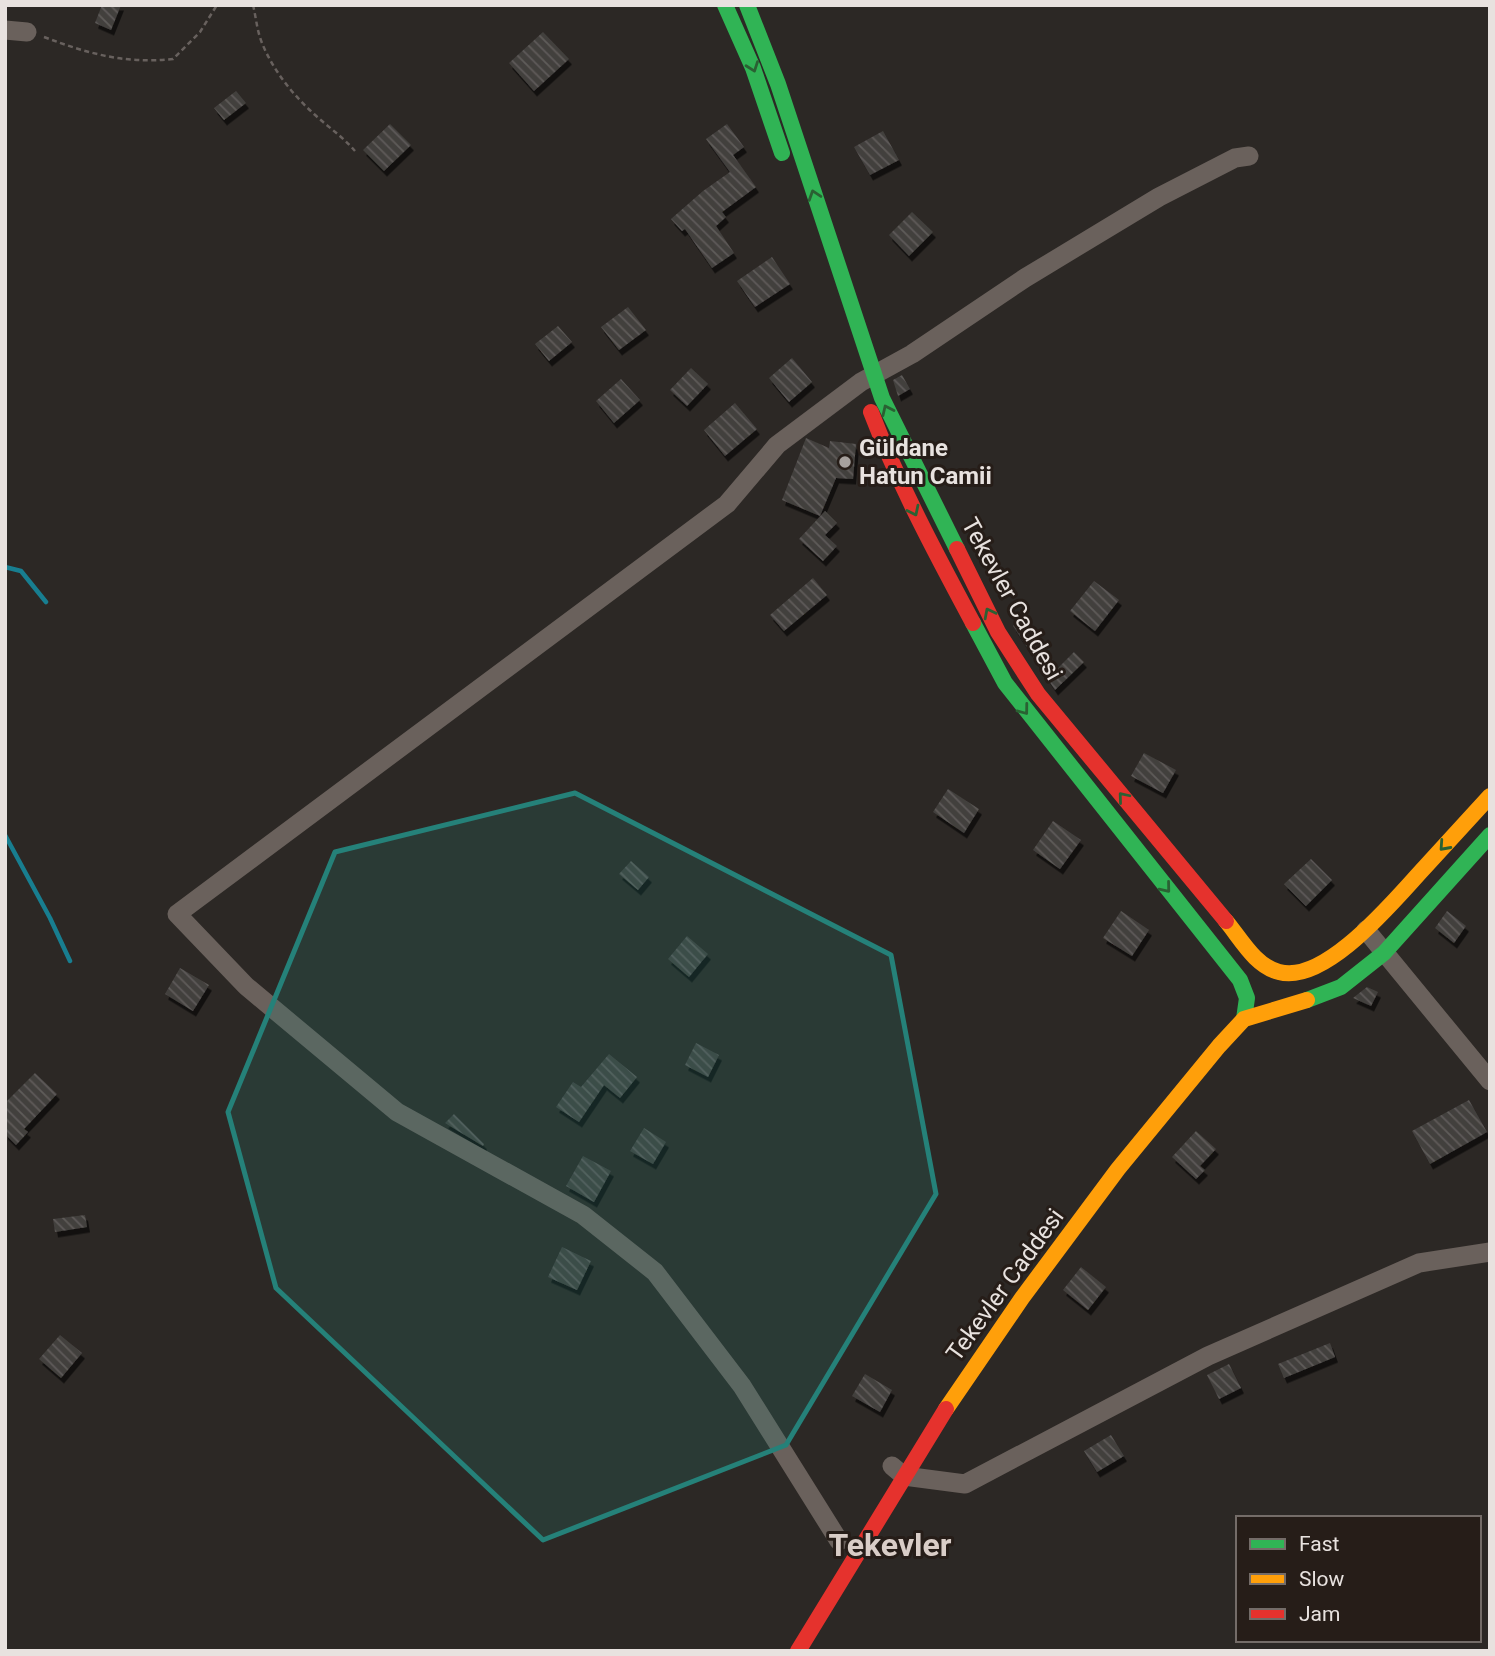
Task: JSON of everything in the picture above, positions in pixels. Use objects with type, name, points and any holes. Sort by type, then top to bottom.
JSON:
[{"type":"street","points":[[724,5],[753,68],[785,162]]},
{"type":"street","name":"Tekevler Caddesi","points":[[747,5],[778,84],[867,379],[899,435],[999,632],[1024,674],[1259,963],[1281,973],[1300,972],[1328,959],[1366,930]]},
{"type":"street","points":[[5,30],[27,32]]},
{"type":"street","points":[[839,1541],[742,1386],[655,1272],[583,1215],[397,1112],[246,986],[177,914],[727,504],[777,445],[867,379],[912,355],[1025,278],[1159,197],[1235,158],[1249,156]]},
{"type":"street","points":[[834,304],[867,379],[893,468],[1005,683],[1240,980],[1247,998],[1244,1019],[1341,987],[1384,953],[1490,835]]},
{"type":"street","points":[[1490,796],[1366,930],[1490,1081]]},
{"type":"street","name":"Tekevler Caddesi","points":[[798,1651],[898,1471],[1118,1169],[1244,1019]]},
{"type":"street","points":[[898,1471],[965,1484],[1221,1350],[1419,1263],[1490,1252]]},
{"type":"path","points":[[27,32],[75,48],[125,60],[144,62],[173,59],[200,32],[217,5]]},
{"type":"path","points":[[253,5],[261,42],[282,79],[316,116],[355,150]]},
{"type":"highlighted area","points":[[575,793],[891,955],[936,1194],[786,1445],[543,1540],[276,1288],[228,1112],[335,852]]},
{"type":"building","points":[[102,5],[121,5],[111,30],[95,23]]},
{"type":"building","points":[[543,32],[569,59],[534,91],[509,63]]},
{"type":"building","points":[[236,91],[246,103],[224,120],[214,108]]},
{"type":"building","points":[[390,124],[411,145],[384,171],[363,150]]},
{"type":"building","points":[[727,124],[744,147],[733,155],[756,187],[722,212],[726,217],[716,226],[734,253],[712,268],[685,229],[682,231],[671,219],[730,172],[706,139]]},
{"type":"building","points":[[883,131],[899,160],[870,175],[854,147]]},
{"type":"building","points":[[912,212],[933,232],[909,256],[889,235]]},
{"type":"building","points":[[772,257],[790,284],[755,307],[737,281]]},
{"type":"building","points":[[628,307],[646,330],[619,350],[601,327]]},
{"type":"building","points":[[558,326],[572,342],[549,361],[535,344]]},
{"type":"building","points":[[792,358],[812,382],[789,402],[769,378]]},
{"type":"building","points":[[691,368],[708,384],[687,406],[670,390]]},
{"type":"building","points":[[902,375],[910,389],[898,396],[893,380]]},
{"type":"building","points":[[621,379],[640,400],[614,423],[596,401]]},
{"type":"building","points":[[735,403],[757,429],[725,456],[704,430]]},
{"type":"building","points":[[806,438],[829,448],[830,441],[856,444],[853,479],[836,478],[820,516],[782,500]]},
{"type":"building","points":[[825,511],[837,523],[825,535],[837,546],[823,561],[799,539]]},
{"type":"building","points":[[813,578],[827,595],[784,631],[770,615]]},
{"type":"building","points":[[1094,581],[1119,600],[1095,631],[1070,611]]},
{"type":"building","points":[[1019,621],[1056,670],[1074,652],[1084,662],[1055,690],[1013,626]]},
{"type":"building","points":[[1144,753],[1176,770],[1163,793],[1131,776]]},
{"type":"building","points":[[948,789],[979,809],[964,833],[933,812]]},
{"type":"building","points":[[1053,821],[1081,840],[1060,869],[1033,850]]},
{"type":"building","points":[[1311,859],[1332,880],[1306,906],[1284,884]]},
{"type":"building","points":[[631,861],[649,877],[638,890],[619,874]]},
{"type":"building","points":[[1121,911],[1149,930],[1132,956],[1103,938]]},
{"type":"building","points":[[1447,911],[1466,926],[1454,943],[1435,928]]},
{"type":"building","points":[[687,936],[708,954],[689,977],[668,959]]},
{"type":"building","points":[[180,968],[209,985],[193,1011],[165,994]]},
{"type":"building","points":[[1367,987],[1378,992],[1371,1006],[1353,998]]},
{"type":"building","points":[[696,1043],[719,1055],[708,1077],[685,1065]]},
{"type":"building","points":[[609,1054],[637,1077],[620,1098],[604,1085],[579,1122],[556,1107],[573,1082],[581,1087]]},
{"type":"building","points":[[35,1073],[57,1094],[24,1129],[28,1132],[16,1145],[5,1134],[5,1103]]},
{"type":"building","points":[[1469,1100],[1487,1132],[1430,1164],[1412,1131]]},
{"type":"building","points":[[454,1114],[484,1144],[483,1146],[445,1123]]},
{"type":"building","points":[[644,1128],[666,1142],[653,1164],[630,1151]]},
{"type":"building","points":[[1196,1131],[1216,1149],[1200,1166],[1205,1170],[1196,1179],[1172,1157]]},
{"type":"building","points":[[583,1156],[611,1171],[594,1202],[566,1186]]},
{"type":"building","points":[[85,1215],[87,1227],[55,1232],[53,1219]]},
{"type":"building","points":[[562,1247],[591,1261],[577,1290],[548,1277]]},
{"type":"building","points":[[1081,1267],[1106,1287],[1088,1310],[1063,1290]]},
{"type":"building","points":[[60,1335],[82,1353],[61,1378],[39,1359]]},
{"type":"building","points":[[1330,1343],[1335,1357],[1284,1378],[1278,1364]]},
{"type":"building","points":[[1229,1364],[1241,1388],[1219,1399],[1207,1375]]},
{"type":"building","points":[[865,1374],[892,1390],[880,1412],[852,1396]]},
{"type":"building","points":[[1111,1435],[1124,1456],[1097,1472],[1084,1451]]},
{"type":"waterway","points":[[5,567],[21,571],[46,602]]},
{"type":"waterway","points":[[5,835],[70,961]]},
{"type":"traffic: fast","points":[[725,5],[753,68],[782,153]]},
{"type":"traffic: fast","points":[[747,5],[778,84],[882,398],[957,549]]},
{"type":"traffic: fast","points":[[973,623],[1005,683],[1240,980],[1247,998],[1244,1019]]},
{"type":"traffic: fast","points":[[1307,1000],[1341,987],[1384,953],[1490,835]]},
{"type":"traffic: slow","points":[[1226,921],[1249,951],[1270,969],[1298,972],[1318,965],[1359,936],[1490,796]]},
{"type":"traffic: slow","points":[[946,1409],[1022,1298],[1118,1169],[1219,1046],[1244,1019],[1307,1000]]},
{"type":"traffic: jam","points":[[871,412],[906,493],[973,623]]},
{"type":"traffic: jam","points":[[957,549],[998,632],[1038,694],[1226,921]]},
{"type":"traffic: jam","points":[[798,1651],[946,1409]]},
{"type":"place","name":"Güldane Hatun Camii","points":[[845,462]]},
{"type":"district","name":"Tekevler","points":[[890,1545]]}]
